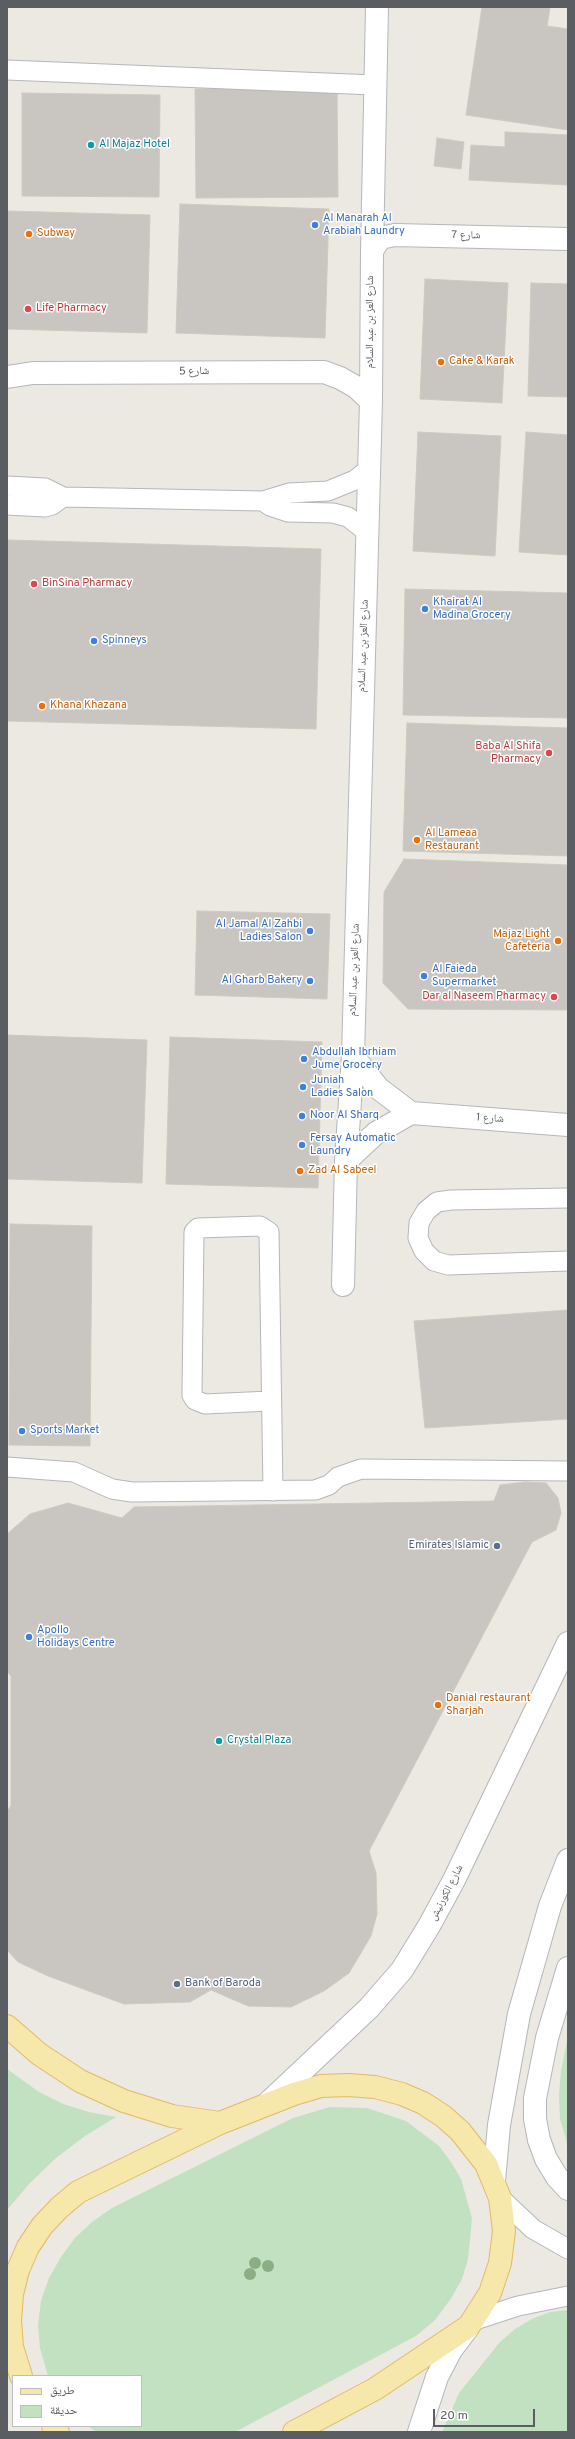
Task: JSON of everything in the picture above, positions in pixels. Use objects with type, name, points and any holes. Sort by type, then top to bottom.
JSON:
[{"type":"main road","points":[[7,2026],[39,2054],[80,2081],[124,2102],[172,2116],[220,2123]]},
{"type":"main road","points":[[7,2292],[28,2247],[42,2226],[59,2208],[78,2192],[220,2123],[269,2102],[328,2086],[348,2085],[375,2087],[402,2094],[443,2116],[460,2131],[486,2164],[497,2190],[504,2230],[500,2263],[490,2293],[470,2324],[375,2389],[294,2432]]},
{"type":"main road","points":[[18,2270],[12,2294],[10,2320],[12,2347],[21,2375]]},
{"type":"street","name":"شارع العز بن عبد السلام","points":[[343,1285],[346,1161],[353,1056],[371,402],[372,251],[377,7]]},
{"type":"street","name":"شارع 7","points":[[372,251],[380,238],[395,234],[568,239]]},
{"type":"street","name":"شارع 5","points":[[7,377],[33,373],[324,372],[340,378],[356,387],[371,402]]},
{"type":"street","points":[[346,1161],[376,1134],[411,1113],[378,1088],[353,1056]]},
{"type":"street","name":"شارع 1","points":[[411,1113],[568,1125]]},
{"type":"street","name":"شارع الكورنيش","points":[[269,2102],[369,2008],[402,1970],[429,1926],[454,1880],[568,1643]]},
{"type":"street","points":[[497,2190],[505,2083],[519,2014],[550,1906],[568,1860]]},
{"type":"street","points":[[568,1968],[548,2038],[535,2105],[538,2140],[546,2159],[557,2178],[568,2190]]},
{"type":"street","points":[[419,2432],[437,2377],[451,2350],[470,2324]]},
{"type":"lane","points":[[7,70],[375,85]]},
{"type":"lane","points":[[7,486],[46,488],[63,497],[263,501],[289,493],[328,491],[355,480],[369,470]]},
{"type":"lane","points":[[7,505],[45,507],[52,505],[63,497]]},
{"type":"lane","points":[[263,501],[270,506],[288,512],[333,513],[348,517],[367,532]]},
{"type":"lane","points":[[568,1198],[451,1200],[437,1202],[426,1211],[419,1224],[418,1238],[424,1251],[434,1261],[448,1265],[568,1261]]},
{"type":"lane","points":[[270,1401],[205,1404],[195,1400],[192,1395],[194,1232],[198,1228],[260,1226],[269,1232],[270,1401],[273,1491]]},
{"type":"lane","points":[[7,1467],[74,1472],[112,1489],[122,1491],[273,1491],[322,1488],[338,1477],[361,1469],[568,1470]]},
{"type":"lane","points":[[497,2190],[533,2229],[568,2249]]},
{"type":"lane","points":[[470,2324],[518,2306],[568,2296]]},
{"type":"green space","points":[[568,2036],[568,2146],[560,2119],[559,2095],[561,2071]]},
{"type":"green space","points":[[7,2069],[39,2092],[63,2104],[89,2112],[116,2117],[85,2136],[56,2158],[30,2183],[7,2210]]},
{"type":"green space","points":[[330,2107],[367,2108],[406,2121],[439,2146],[461,2179],[472,2218],[468,2259],[462,2279],[450,2300],[435,2320],[416,2336],[235,2432],[96,2432],[89,2427],[142,2427],[142,2375],[48,2375],[40,2348],[38,2325],[41,2301],[49,2278],[61,2257],[75,2238],[92,2222],[112,2208],[293,2118]]},
{"type":"green space","points":[[568,2310],[568,2432],[442,2432],[459,2393],[500,2342],[515,2329],[532,2319],[550,2312]]},
{"type":"building","points":[[482,7],[550,8],[547,26],[568,29],[568,130],[466,115]]},
{"type":"building","points":[[337,88],[338,197],[196,198],[195,89]]},
{"type":"building","name":"Al Majaz Hotel","points":[[22,93],[160,95],[159,197],[22,196]]},
{"type":"building","points":[[505,132],[568,135],[568,185],[469,180],[471,145],[505,147]]},
{"type":"building","points":[[437,138],[464,142],[461,169],[434,166]]},
{"type":"building","points":[[180,204],[329,209],[325,338],[176,333]]},
{"type":"building","points":[[7,211],[150,215],[147,333],[7,329]]},
{"type":"building","points":[[425,279],[508,283],[502,403],[420,399]]},
{"type":"building","points":[[531,283],[568,284],[568,397],[528,396]]},
{"type":"building","points":[[418,432],[501,436],[495,556],[413,551]]},
{"type":"building","points":[[526,432],[568,435],[568,555],[519,552]]},
{"type":"building","points":[[8,540],[321,549],[316,729],[7,721]]},
{"type":"building","points":[[405,589],[568,593],[568,718],[403,715]]},
{"type":"building","points":[[407,723],[568,728],[568,856],[403,851]]},
{"type":"building","points":[[404,859],[568,865],[568,1010],[408,1009],[383,983],[384,892]]},
{"type":"building","points":[[197,911],[330,914],[327,999],[195,995]]},
{"type":"building","points":[[7,1035],[147,1040],[142,1183],[7,1179]]},
{"type":"building","points":[[170,1037],[322,1042],[318,1188],[166,1184]]},
{"type":"building","points":[[10,1224],[92,1226],[90,1446],[9,1445]]},
{"type":"building","points":[[568,1310],[568,1419],[425,1428],[414,1321]]},
{"type":"building","name":"Crystal Plaza","points":[[525,1482],[546,1483],[558,1498],[561,1513],[556,1530],[532,1542],[369,1851],[376,1873],[377,1914],[371,1936],[349,1973],[324,1991],[291,2007],[248,2006],[211,1990],[190,2002],[124,2004],[48,1976],[18,1962],[7,1950],[7,1811],[11,1806],[11,1676],[7,1671],[7,1534],[30,1514],[68,1503],[122,1518],[134,1507],[494,1501],[500,1485]]},
{"type":"place","name":"Al Majaz Hotel","points":[[91,145]]},
{"type":"place","name":"Al Manarah Al Arabiah Laundry","points":[[315,225]]},
{"type":"place","name":"Subway","points":[[29,234]]},
{"type":"place","name":"Life Pharmacy","points":[[28,309]]},
{"type":"place","name":"Cake & Karak","points":[[441,362]]},
{"type":"place","name":"BinSina Pharmacy","points":[[34,584]]},
{"type":"place","name":"Khairat Al Madina Grocery","points":[[425,609]]},
{"type":"place","name":"Spinneys","points":[[94,641]]},
{"type":"place","name":"Khana Khazana","points":[[42,706]]},
{"type":"place","name":"Baba Al Shifa Pharmacy","points":[[549,753]]},
{"type":"place","name":"Al Lameaa Restaurant","points":[[417,840]]},
{"type":"place","name":"Al Jamal Al Zahbi Ladies Salon","points":[[310,931]]},
{"type":"place","name":"Majaz Light Cafeteria","points":[[558,941]]},
{"type":"place","name":"Al Faieda Supermarket","points":[[424,976]]},
{"type":"place","name":"Al Gharb Bakery","points":[[310,981]]},
{"type":"place","name":"Dar al Naseem Pharmacy","points":[[554,997]]},
{"type":"place","name":"Abdullah Ibrhiam Jume Grocery","points":[[304,1059]]},
{"type":"place","name":"Juniah Ladies Salon","points":[[303,1087]]},
{"type":"place","name":"Noor Al Sharq","points":[[302,1116]]},
{"type":"place","name":"Fersay Automatic Laundry","points":[[302,1145]]},
{"type":"place","name":"Zad Al Sabeel","points":[[300,1171]]},
{"type":"place","name":"Sports Market","points":[[22,1431]]},
{"type":"place","name":"Emirates Islamic","points":[[497,1546]]},
{"type":"place","name":"Apollo Holidays Centre","points":[[29,1637]]},
{"type":"place","name":"Danial restaurant Sharjah","points":[[438,1705]]},
{"type":"place","name":"Crystal Plaza","points":[[219,1741]]},
{"type":"place","name":"Bank of Baroda","points":[[177,1984]]}]
